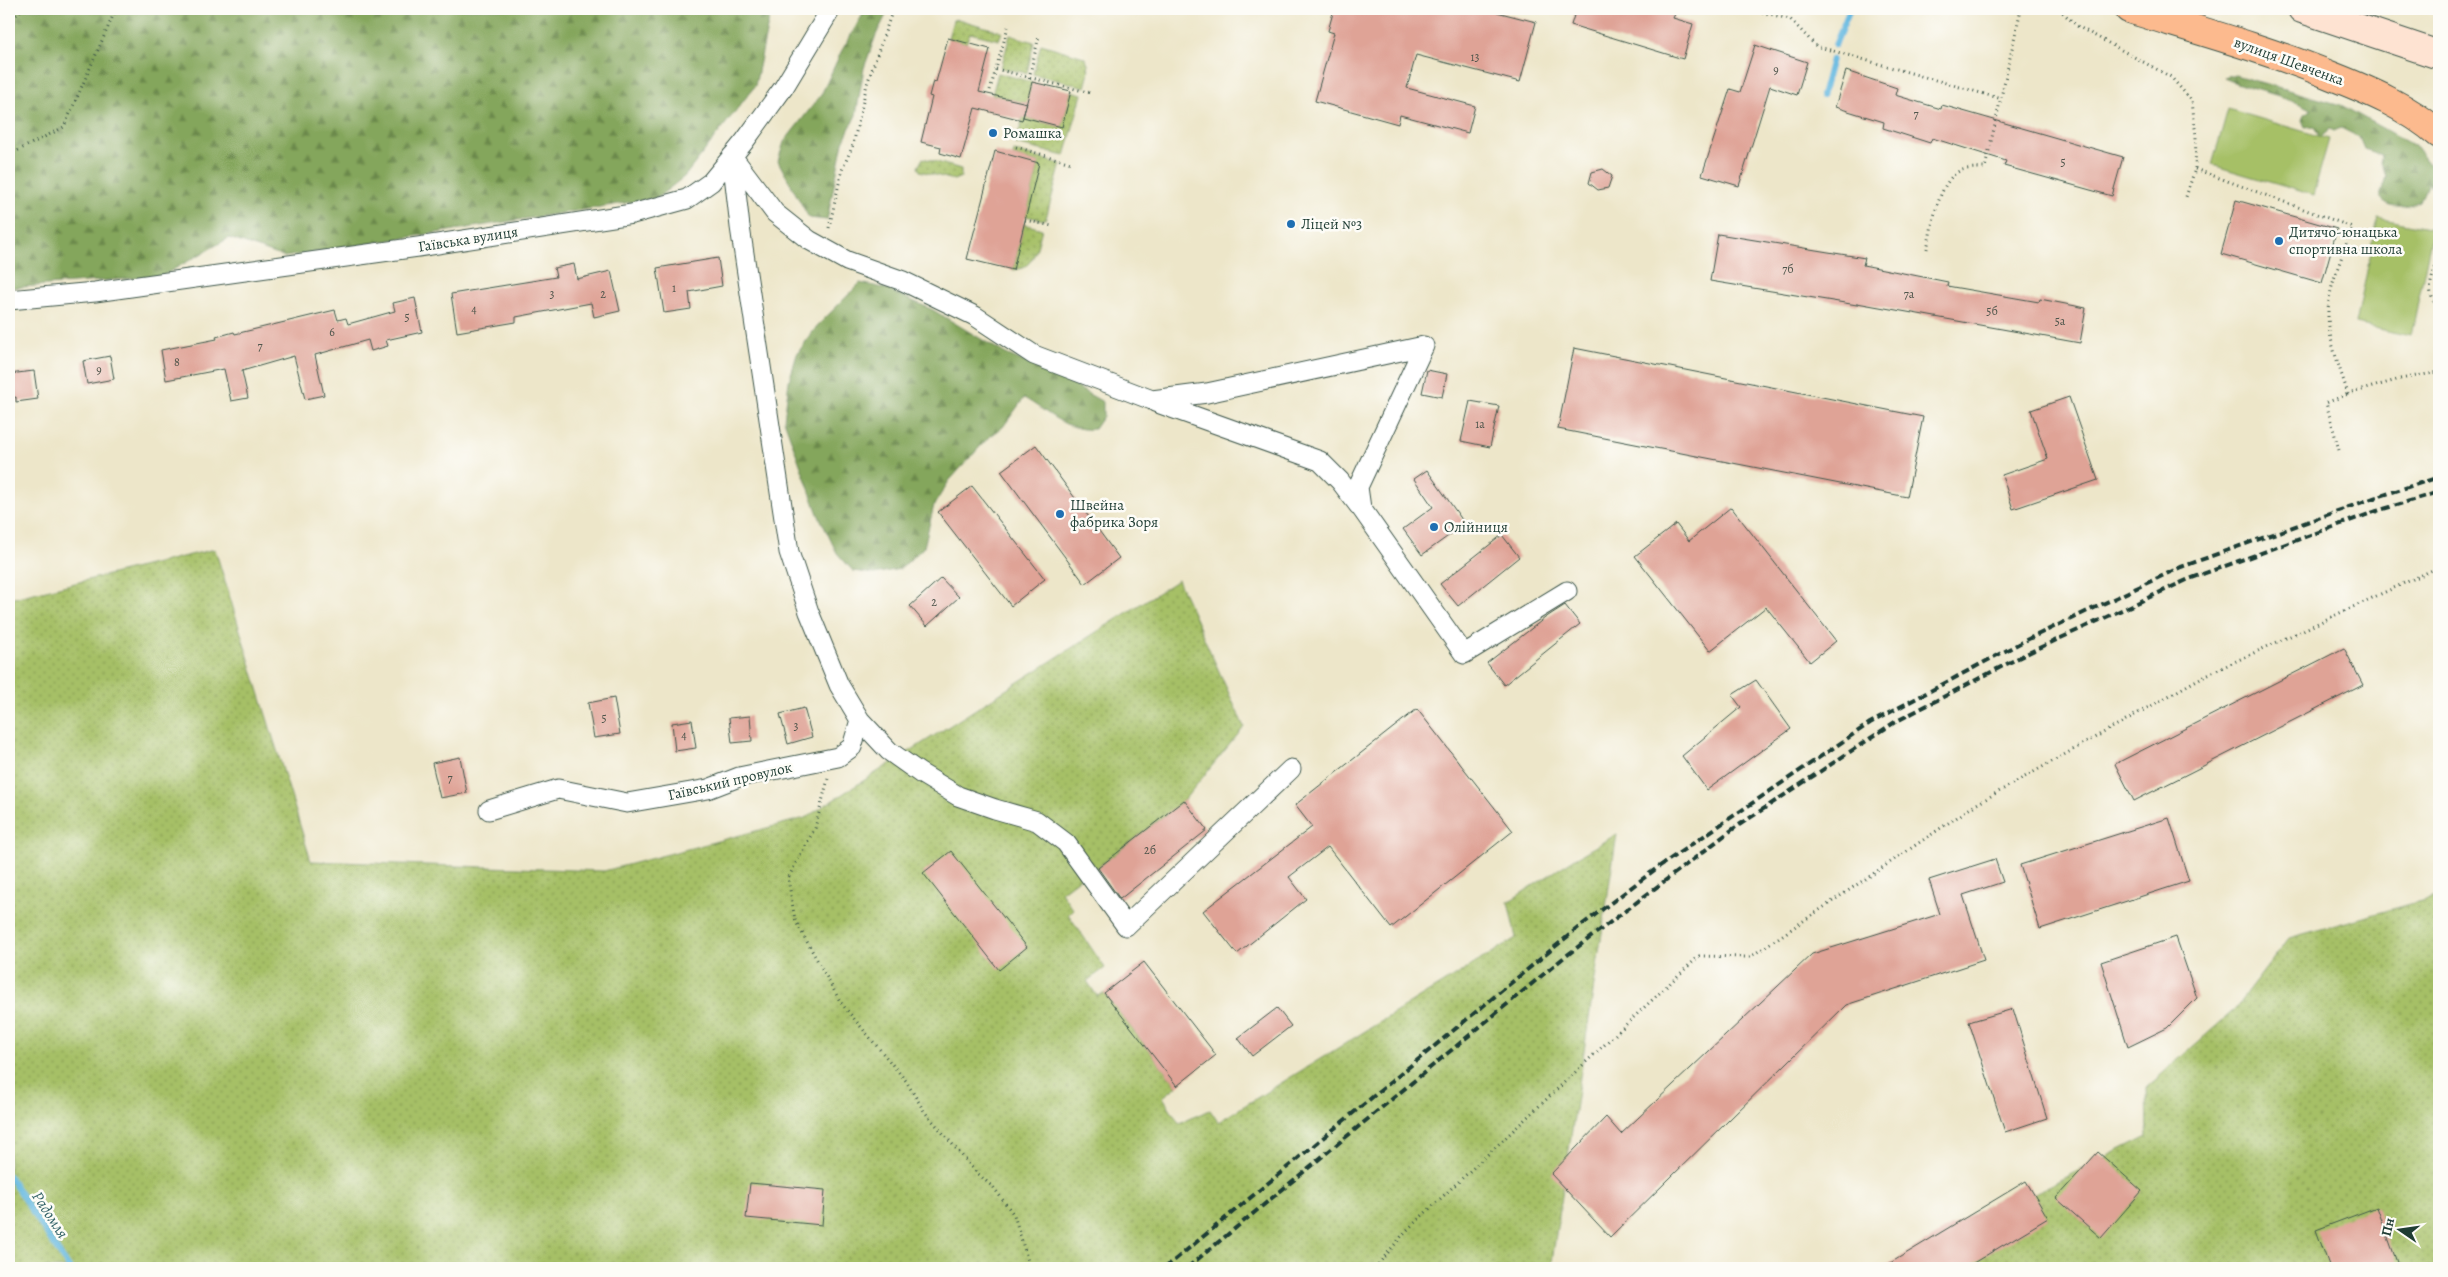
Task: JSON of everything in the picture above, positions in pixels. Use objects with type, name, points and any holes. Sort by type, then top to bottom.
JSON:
[{"type":"main road","name":"вулиця Шевченка","points":[[2129,9],[2282,56],[2374,92],[2423,119],[2439,134]]},
{"type":"main road","points":[[2302,9],[2439,55]]},
{"type":"street","name":"Гаївська вулиця","points":[[9,300],[144,285],[418,247],[632,214],[687,199],[711,182],[732,156],[784,87],[831,9]]},
{"type":"street","points":[[732,156],[775,213],[809,240],[847,261],[903,281],[975,316],[1034,355],[1320,461],[1340,481],[1361,508],[1464,654],[1567,591]]},
{"type":"street","points":[[732,156],[742,237],[789,552],[821,644],[839,685],[860,720],[889,751],[958,796],[1037,821],[1066,843],[1126,926],[1291,770]]},
{"type":"street","points":[[1152,400],[1207,393],[1424,346],[1358,487],[1361,508]]},
{"type":"street","name":"Гаївський провулок","points":[[490,810],[558,789],[628,803],[708,789],[739,777],[838,758],[852,747],[860,720]]},
{"type":"path","points":[[9,22],[22,9]]},
{"type":"path","points":[[9,155],[64,127],[116,9]]},
{"type":"path","points":[[823,248],[842,170],[853,145],[867,84],[893,9]]},
{"type":"path","points":[[1928,249],[1938,202],[1950,178],[1962,170],[1985,168],[2021,9]]},
{"type":"path","points":[[2059,9],[2077,26],[2171,77],[2192,101],[2196,138],[2195,169],[2185,200]]},
{"type":"path","points":[[1712,10],[1756,11],[1790,19],[1816,46],[2002,99]]},
{"type":"path","points":[[990,90],[1008,27]]},
{"type":"path","points":[[1029,78],[1039,36]]},
{"type":"path","points":[[996,69],[1091,93]]},
{"type":"path","points":[[1016,147],[1071,162]]},
{"type":"path","points":[[2195,169],[2352,227],[2332,290],[2328,316],[2331,336],[2348,394]]},
{"type":"path","points":[[1025,220],[1052,226]]},
{"type":"path","points":[[2439,258],[2429,289],[2432,300],[2439,308]]},
{"type":"path","points":[[2339,450],[2326,403],[2348,394],[2400,379],[2439,372]]},
{"type":"path","points":[[1375,1268],[1413,1225],[1699,956],[1750,957],[1975,805],[2204,676],[2439,567]]},
{"type":"path","points":[[832,759],[826,790],[815,828],[788,878],[795,920],[841,1002],[906,1081],[924,1111],[976,1172],[994,1188],[1014,1216],[1030,1268]]},
{"type":"green space","points":[[9,9],[771,9],[755,86],[685,176],[657,198],[284,257],[229,238],[162,276],[9,288]]},
{"type":"green space","points":[[866,9],[889,9],[876,35],[864,68],[856,115],[843,142],[827,220],[809,218],[778,161],[784,142],[821,95],[841,52]]},
{"type":"green space","points":[[958,19],[1002,32],[999,40],[970,33],[966,43],[948,38],[953,20]]},
{"type":"green space","points":[[1010,35],[1034,42],[1027,73],[1001,68]]},
{"type":"green space","points":[[1041,44],[1084,57],[1089,68],[1085,87],[1033,74]]},
{"type":"green space","points":[[998,73],[1032,82],[1027,103],[992,95]]},
{"type":"green space","points":[[2235,75],[2341,105],[2416,147],[2428,163],[2439,169],[2439,196],[2428,183],[2420,201],[2404,206],[2388,204],[2380,197],[2386,176],[2380,162],[2382,155],[2364,149],[2359,137],[2341,128],[2334,131],[2330,129],[2321,137],[2313,126],[2305,127],[2302,120],[2304,114],[2312,110],[2291,100],[2224,78]]},
{"type":"green space","points":[[1071,91],[1082,94],[1065,156],[1016,144],[1023,117],[1062,127]]},
{"type":"green space","points":[[2228,109],[2329,139],[2313,195],[2212,165]]},
{"type":"green space","points":[[1014,151],[1061,164],[1046,218],[1043,220],[1026,216],[1039,163],[1013,156]]},
{"type":"green space","points":[[923,158],[961,169],[961,177],[954,180],[920,171],[918,167]]},
{"type":"green space","points":[[2378,218],[2433,229],[2411,336],[2356,324]]},
{"type":"green space","points":[[1024,224],[1042,229],[1031,261],[1020,269],[1013,270]]},
{"type":"green space","points":[[860,283],[884,288],[933,310],[1006,354],[1051,373],[1103,402],[1103,416],[1094,429],[1084,429],[1058,420],[1024,398],[1003,427],[988,438],[949,481],[934,505],[924,547],[900,569],[874,574],[853,571],[837,553],[818,514],[784,420],[789,381],[797,354],[817,326]]},
{"type":"green space","points":[[215,549],[311,861],[604,871],[805,818],[1178,580],[1244,727],[1184,800],[1083,879],[1081,877],[1061,892],[1073,909],[1068,914],[1105,968],[1087,981],[1097,996],[1104,993],[1177,1086],[1163,1097],[1179,1123],[1210,1110],[1218,1122],[1516,938],[1508,902],[1577,857],[1617,834],[1551,1268],[9,1268],[9,599]]},
{"type":"green space","points":[[2439,896],[2439,1268],[1885,1268],[2147,1136],[2146,1088],[2233,1011],[2289,938]]},
{"type":"building","points":[[1334,9],[1485,9],[1536,22],[1520,82],[1416,55],[1407,88],[1475,106],[1468,133],[1400,115],[1398,124],[1315,101],[1334,33],[1328,31]]},
{"type":"building","points":[[1576,9],[1658,9],[1675,14],[1673,18],[1693,24],[1683,59],[1571,25]]},
{"type":"building","points":[[948,38],[990,49],[979,92],[1027,103],[1022,120],[975,108],[961,159],[940,153],[941,147],[921,142],[932,97],[929,96],[933,81],[936,82]]},
{"type":"building","points":[[1755,45],[1807,62],[1797,95],[1770,86],[1739,186],[1702,175],[1730,89],[1740,92]]},
{"type":"building","points":[[1846,71],[1897,88],[1895,95],[1941,109],[1942,105],[2123,157],[2112,196],[2004,166],[2006,161],[1932,138],[1930,143],[1883,128],[1884,122],[1835,107]]},
{"type":"building","points":[[1032,82],[1071,91],[1062,127],[1023,117]]},
{"type":"building","points":[[995,151],[1039,163],[1013,270],[967,259]]},
{"type":"building","points":[[1603,169],[1612,176],[1608,188],[1598,190],[1589,183],[1592,172]]},
{"type":"building","name":"Дитячо-юнацька спортивна школа","points":[[2236,200],[2337,229],[2322,283],[2221,254]]},
{"type":"building","points":[[1718,234],[1865,258],[1863,265],[1948,282],[1947,286],[2039,302],[2040,299],[2086,308],[2080,343],[1857,303],[1857,305],[1710,281]]},
{"type":"building","points":[[718,258],[722,286],[689,292],[691,309],[664,313],[657,268]]},
{"type":"building","points":[[574,264],[577,279],[611,271],[620,311],[594,317],[591,303],[516,317],[516,322],[457,332],[451,294],[556,277],[554,268]]},
{"type":"building","points":[[415,298],[422,332],[386,340],[388,346],[371,351],[368,340],[315,355],[324,395],[305,399],[294,356],[242,371],[248,398],[231,401],[224,369],[166,380],[161,350],[217,339],[216,337],[234,332],[235,334],[335,310],[338,320],[346,318],[348,324],[395,311],[393,303]]},
{"type":"building","points":[[1574,348],[1923,417],[1907,497],[1558,429]]},
{"type":"building","points":[[110,356],[114,379],[87,384],[83,361]]},
{"type":"building","points":[[1427,370],[1447,374],[1442,397],[1422,393]]},
{"type":"building","points":[[34,371],[38,399],[16,402],[16,397],[9,399],[9,374]]},
{"type":"building","points":[[2069,397],[2098,480],[2013,509],[2002,475],[2048,459],[2031,410]]},
{"type":"building","points":[[1470,401],[1499,406],[1490,447],[1461,441]]},
{"type":"building","name":"Швейна фабрика Зоря","points":[[1036,445],[1119,558],[1085,584],[1001,471]]},
{"type":"building","name":"Олійниця","points":[[1427,470],[1465,524],[1422,555],[1403,529],[1433,507],[1414,479]]},
{"type":"building","points":[[972,486],[1045,579],[1011,606],[938,512]]},
{"type":"building","points":[[1731,507],[1836,641],[1810,662],[1766,607],[1710,651],[1635,556],[1676,524],[1689,541]]},
{"type":"building","points":[[1502,535],[1519,557],[1458,606],[1440,584]]},
{"type":"building","points":[[941,578],[959,597],[927,626],[910,606]]},
{"type":"building","points":[[1565,605],[1580,624],[1504,685],[1487,663],[1545,618]]},
{"type":"building","points":[[2344,648],[2363,685],[2134,801],[2115,764]]},
{"type":"building","points":[[1756,680],[1791,729],[1707,790],[1682,756],[1741,707],[1732,695]]},
{"type":"building","points":[[614,698],[620,734],[594,738],[588,703]]},
{"type":"building","points":[[804,708],[812,737],[788,744],[780,714]]},
{"type":"building","points":[[1417,709],[1513,831],[1391,928],[1328,847],[1289,877],[1306,899],[1237,954],[1203,911],[1312,827],[1295,805]]},
{"type":"building","points":[[750,716],[752,741],[732,743],[729,718]]},
{"type":"building","points":[[692,720],[696,748],[675,751],[672,723]]},
{"type":"building","points":[[460,757],[467,793],[440,798],[432,763]]},
{"type":"building","points":[[1184,800],[1207,830],[1120,899],[1098,868]]},
{"type":"building","points":[[2169,818],[2189,881],[2040,929],[2020,865]]},
{"type":"building","points":[[951,851],[1027,947],[999,970],[923,873]]},
{"type":"building","points":[[1995,859],[2003,882],[1963,895],[1984,960],[1846,1005],[1610,1237],[1551,1174],[1606,1117],[1621,1134],[1812,954],[1940,914],[1929,880]]},
{"type":"building","points":[[2176,937],[2197,998],[2167,1028],[2128,1047],[2101,962]]},
{"type":"building","points":[[1144,962],[1216,1055],[1177,1086],[1104,993]]},
{"type":"building","points":[[1277,1008],[1291,1026],[1252,1056],[1238,1038]]},
{"type":"building","points":[[2013,1009],[2047,1118],[2005,1132],[1969,1022]]},
{"type":"building","points":[[2098,1152],[2142,1191],[2101,1238],[2056,1198]]},
{"type":"building","points":[[2026,1181],[2048,1218],[1965,1268],[1882,1268]]},
{"type":"building","points":[[750,1183],[825,1190],[822,1225],[746,1218]]},
{"type":"building","points":[[2377,1207],[2399,1268],[2330,1268],[2316,1230]]},
{"type":"waterway","points":[[1835,45],[1850,9]]},
{"type":"waterway","points":[[1822,96],[1832,59]]},
{"type":"waterway","name":"Радомля","points":[[9,1176],[69,1268]]},
{"type":"railway","points":[[1165,1268],[1579,927],[1657,868],[1870,723],[2022,642],[2181,567],[2374,498],[2439,477]]},
{"type":"railway","points":[[1187,1268],[1562,959],[1733,829],[1895,722],[2026,654],[2189,579],[2377,511],[2439,492]]},
{"type":"place","name":"Ромашка","points":[[993,133]]},
{"type":"place","name":"Ліцей №3","points":[[1291,224]]},
{"type":"place","name":"Дитячо-юнацька спортивна школа","points":[[2279,241]]},
{"type":"place","name":"Швейна фабрика Зоря","points":[[1060,514]]},
{"type":"place","name":"Олійниця","points":[[1434,527]]}]
